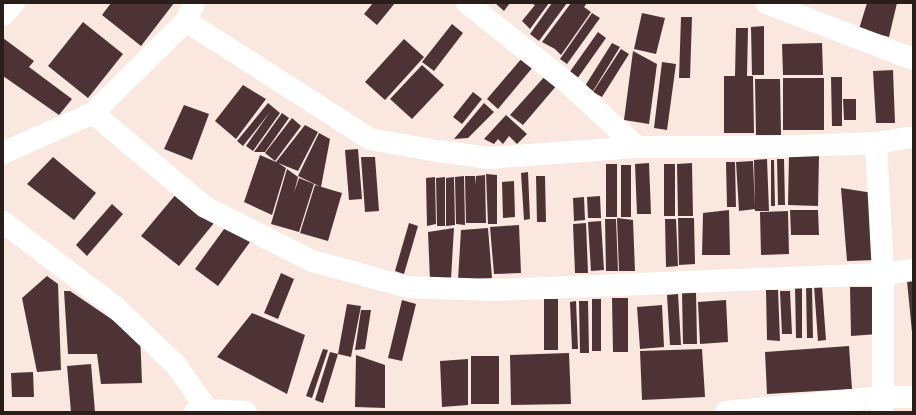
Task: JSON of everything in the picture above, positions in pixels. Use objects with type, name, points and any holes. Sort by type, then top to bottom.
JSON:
[{"type":"street","points":[[3,15],[14,3]]},
{"type":"street","points":[[467,3],[570,85],[637,147]]},
{"type":"street","points":[[766,3],[913,59]]},
{"type":"street","points":[[3,153],[93,113],[190,12],[370,139],[438,151],[489,158],[637,147],[768,147],[876,143],[913,137]]},
{"type":"street","points":[[93,113],[205,207],[312,261],[407,287],[493,290],[882,274],[913,270]]},
{"type":"street","points":[[876,143],[882,274],[882,405]]},
{"type":"street","points":[[3,222],[114,306],[176,365],[204,411],[246,412]]},
{"type":"street","points":[[726,412],[882,405],[913,397]]},
{"type":"building","points":[[111,3],[174,3],[141,46],[102,15]]},
{"type":"building","points":[[373,3],[395,3],[377,25],[364,14]]},
{"type":"building","points":[[495,3],[510,3],[504,11]]},
{"type":"building","points":[[530,3],[549,3],[530,29],[522,21],[535,5]]},
{"type":"building","points":[[552,3],[567,3],[539,41],[530,34]]},
{"type":"building","points":[[571,3],[587,3],[584,7],[591,12],[561,55],[555,49],[542,42]]},
{"type":"building","points":[[867,3],[897,3],[889,37],[859,29]]},
{"type":"building","points":[[592,13],[600,18],[567,64],[560,59]]},
{"type":"building","points":[[642,13],[665,18],[656,54],[634,49]]},
{"type":"building","points":[[681,17],[692,17],[690,78],[679,78]]},
{"type":"building","points":[[83,22],[123,54],[88,98],[48,66]]},
{"type":"building","points":[[452,24],[463,33],[434,71],[422,62]]},
{"type":"building","points":[[764,26],[764,75],[752,75],[751,27]]},
{"type":"building","points":[[736,28],[748,28],[747,76],[753,76],[754,133],[724,133],[724,76],[735,76]]},
{"type":"building","points":[[598,32],[606,38],[577,79],[569,73]]},
{"type":"building","points":[[3,38],[34,61],[29,67],[72,99],[59,115],[3,76]]},
{"type":"building","points":[[404,39],[424,57],[385,100],[365,82]]},
{"type":"building","points":[[612,43],[620,47],[593,91],[585,86]]},
{"type":"building","points":[[822,43],[823,75],[783,75],[782,44]]},
{"type":"building","points":[[621,49],[629,54],[602,97],[593,92]]},
{"type":"building","points":[[633,51],[657,64],[649,124],[624,120]]},
{"type":"building","points":[[522,58],[533,67],[498,109],[487,99]]},
{"type":"building","points":[[662,62],[676,64],[667,130],[654,128]]},
{"type":"building","points":[[422,65],[444,85],[412,119],[390,99]]},
{"type":"building","points":[[893,70],[895,123],[876,123],[873,71]]},
{"type":"building","points":[[546,75],[557,85],[523,125],[510,115]]},
{"type":"building","points":[[831,77],[842,77],[842,126],[832,126]]},
{"type":"building","points":[[783,78],[824,78],[824,130],[783,130]]},
{"type":"building","points":[[755,79],[780,79],[781,135],[756,135]]},
{"type":"building","points":[[243,85],[266,99],[236,139],[215,121]]},
{"type":"building","points":[[473,92],[482,99],[462,124],[453,117]]},
{"type":"building","points":[[843,99],[856,99],[856,120],[844,120]]},
{"type":"building","points":[[268,103],[280,113],[253,151],[246,146],[270,112],[243,146],[237,141]]},
{"type":"building","points":[[484,103],[494,112],[468,138],[454,139]]},
{"type":"building","points":[[184,105],[209,114],[192,160],[164,149]]},
{"type":"building","points":[[282,113],[289,118],[265,152],[254,152]]},
{"type":"building","points":[[506,115],[527,134],[517,144],[509,136],[503,144],[498,139],[494,144],[484,139]]},
{"type":"building","points":[[292,118],[301,126],[275,161],[265,153]]},
{"type":"building","points":[[305,125],[318,132],[298,171],[278,163],[286,168],[272,215],[244,202],[260,155],[276,162]]},
{"type":"building","points":[[319,133],[330,139],[321,187],[298,176]]},
{"type":"building","points":[[358,149],[362,199],[349,200],[345,150]]},
{"type":"building","points":[[789,155],[819,156],[818,206],[788,205]]},
{"type":"building","points":[[53,157],[96,193],[74,220],[27,184]]},
{"type":"building","points":[[361,157],[375,157],[379,211],[365,212]]},
{"type":"building","points":[[767,159],[769,211],[755,211],[754,160]]},
{"type":"building","points":[[777,159],[784,159],[785,205],[778,205]]},
{"type":"building","points":[[771,160],[774,160],[775,206],[771,206]]},
{"type":"building","points":[[753,161],[755,209],[739,211],[736,162]]},
{"type":"building","points":[[726,162],[735,162],[736,207],[727,207]]},
{"type":"building","points":[[649,163],[651,214],[637,214],[635,164]]},
{"type":"building","points":[[692,163],[693,216],[678,216],[677,164]]},
{"type":"building","points":[[606,164],[617,164],[617,217],[606,217]]},
{"type":"building","points":[[664,164],[675,164],[675,216],[664,216]]},
{"type":"building","points":[[621,165],[631,165],[631,217],[621,217]]},
{"type":"building","points":[[287,169],[298,177],[294,193],[299,178],[314,184],[299,232],[271,224]]},
{"type":"building","points":[[528,172],[530,219],[524,220],[521,173]]},
{"type":"building","points":[[486,174],[497,175],[497,224],[488,224]]},
{"type":"building","points":[[485,175],[486,223],[466,223],[465,176],[475,176],[476,185],[476,176]]},
{"type":"building","points":[[464,176],[465,225],[456,224],[455,177]]},
{"type":"building","points":[[536,176],[545,176],[546,222],[537,222]]},
{"type":"building","points":[[435,177],[436,224],[427,226],[426,178]]},
{"type":"building","points":[[445,177],[445,226],[437,226],[436,178]]},
{"type":"building","points":[[454,177],[455,225],[446,226],[446,178]]},
{"type":"building","points":[[514,181],[515,217],[503,218],[502,182]]},
{"type":"building","points":[[315,185],[342,193],[328,241],[300,233]]},
{"type":"building","points":[[841,188],[873,193],[875,260],[847,261]]},
{"type":"building","points":[[177,193],[214,223],[179,266],[141,236]]},
{"type":"building","points":[[600,196],[601,218],[588,218],[587,197]]},
{"type":"building","points":[[584,197],[585,220],[574,221],[573,198]]},
{"type":"building","points":[[112,204],[123,214],[87,256],[76,245]]},
{"type":"building","points":[[729,210],[730,255],[702,255],[703,213]]},
{"type":"building","points":[[790,210],[818,210],[819,235],[791,235]]},
{"type":"building","points":[[788,211],[789,254],[761,255],[760,212]]},
{"type":"building","points":[[617,218],[633,220],[635,271],[619,271]]},
{"type":"building","points":[[678,218],[694,218],[695,264],[679,265]]},
{"type":"building","points":[[605,219],[616,219],[618,271],[606,271]]},
{"type":"building","points":[[665,219],[676,219],[678,266],[666,267]]},
{"type":"building","points":[[601,221],[604,270],[591,271],[588,222]]},
{"type":"building","points":[[409,223],[418,226],[404,274],[395,271]]},
{"type":"building","points":[[586,223],[588,273],[575,273],[573,224]]},
{"type":"building","points":[[227,225],[250,242],[218,286],[195,269]]},
{"type":"building","points":[[519,225],[521,273],[494,274],[490,227]]},
{"type":"building","points":[[454,228],[451,279],[430,280],[428,232]]},
{"type":"building","points":[[488,228],[492,278],[458,280],[461,230]]},
{"type":"building","points":[[281,273],[294,279],[278,319],[264,313]]},
{"type":"building","points":[[47,276],[58,284],[61,370],[37,372],[22,298]]},
{"type":"building","points":[[907,281],[913,281],[912,332]]},
{"type":"building","points":[[806,285],[812,285],[813,338],[807,338]]},
{"type":"building","points":[[795,286],[802,286],[802,338],[796,338]]},
{"type":"building","points":[[814,286],[822,286],[826,340],[818,341]]},
{"type":"building","points":[[850,287],[876,287],[878,334],[851,336]]},
{"type":"building","points":[[766,290],[778,290],[780,341],[767,340]]},
{"type":"building","points":[[64,291],[70,291],[129,331],[140,332],[142,383],[101,384],[97,354],[68,354]]},
{"type":"building","points":[[780,291],[790,291],[792,334],[782,334]]},
{"type":"building","points":[[682,292],[696,292],[697,344],[683,344]]},
{"type":"building","points":[[678,294],[681,345],[670,345],[667,295]]},
{"type":"building","points":[[612,298],[628,298],[628,352],[613,352]]},
{"type":"building","points":[[544,299],[558,299],[558,350],[544,350]]},
{"type":"building","points":[[592,299],[601,299],[601,351],[592,351]]},
{"type":"building","points":[[402,300],[416,304],[402,361],[388,358]]},
{"type":"building","points":[[726,300],[728,342],[700,344],[698,302]]},
{"type":"building","points":[[576,301],[578,349],[572,349],[570,302]]},
{"type":"building","points":[[579,301],[588,301],[589,353],[580,353]]},
{"type":"building","points":[[347,304],[361,306],[351,357],[338,354]]},
{"type":"building","points":[[662,305],[664,347],[640,349],[637,307]]},
{"type":"building","points":[[361,310],[371,310],[365,349],[355,350]]},
{"type":"building","points":[[252,313],[305,335],[287,394],[217,357]]},
{"type":"building","points":[[849,346],[852,389],[767,394],[765,352]]},
{"type":"building","points":[[323,349],[328,350],[312,398],[306,396]]},
{"type":"building","points":[[702,349],[705,397],[642,400],[640,351]]},
{"type":"building","points":[[330,352],[338,354],[323,403],[315,400]]},
{"type":"building","points":[[569,353],[571,404],[511,405],[510,355]]},
{"type":"building","points":[[356,355],[385,365],[385,408],[355,407]]},
{"type":"building","points":[[471,356],[499,356],[499,404],[471,404]]},
{"type":"building","points":[[468,359],[468,405],[442,407],[440,361]]},
{"type":"building","points":[[91,364],[95,412],[71,412],[67,366]]},
{"type":"building","points":[[33,372],[34,397],[12,397],[11,373]]}]
